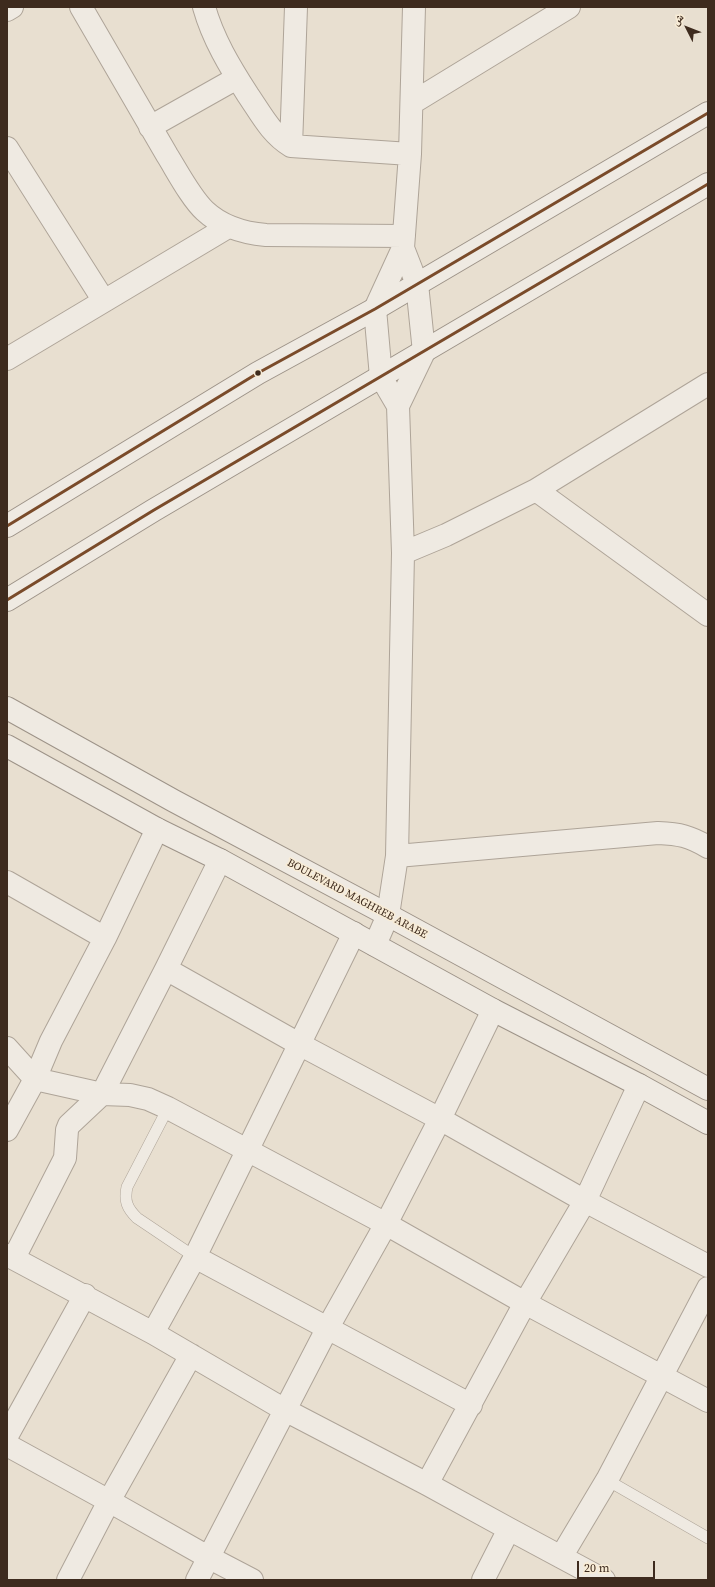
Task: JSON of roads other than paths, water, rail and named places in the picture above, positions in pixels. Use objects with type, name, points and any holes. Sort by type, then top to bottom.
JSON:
[{"type":"street","points":[[7,10],[12,7]]},
{"type":"street","points":[[81,7],[150,127],[188,188],[205,211],[228,227],[246,233],[404,242]]},
{"type":"street","points":[[204,7],[213,33],[237,78],[265,122],[282,140],[291,146],[410,154]]},
{"type":"street","points":[[291,146],[296,7]]},
{"type":"street","points":[[398,406],[381,377],[375,309],[404,242],[410,154],[414,7]]},
{"type":"street","points":[[412,103],[569,7]]},
{"type":"street","points":[[150,127],[237,78]]},
{"type":"street","points":[[7,526],[258,373],[375,309],[708,113]]},
{"type":"street","points":[[7,148],[104,301]]},
{"type":"street","points":[[7,600],[154,510],[424,352],[706,190]]},
{"type":"street","points":[[7,359],[228,227]]},
{"type":"street","points":[[375,944],[388,915],[397,856],[403,553],[398,406],[424,352],[417,284],[404,242]]},
{"type":"street","points":[[403,553],[446,535],[536,490],[708,384]]},
{"type":"street","points":[[536,490],[708,615]]},
{"type":"street","name":"BOULEVARD MAGHREB ARABE","points":[[7,708],[174,801],[388,915],[708,1089]]},
{"type":"street","points":[[7,746],[158,829],[220,860],[354,934],[375,944],[493,1010],[639,1085],[708,1123]]},
{"type":"street","points":[[7,1130],[35,1079],[51,1041],[105,938],[158,829]]},
{"type":"street","points":[[397,856],[658,833],[676,834],[692,838],[708,847]]},
{"type":"street","points":[[220,860],[102,1094],[69,1125],[67,1130],[65,1158],[11,1256],[153,1333],[285,1410],[427,1484],[604,1580]]},
{"type":"street","points":[[7,882],[105,938]]},
{"type":"street","points":[[153,1333],[195,1257],[354,934]]},
{"type":"street","points":[[166,969],[299,1044],[440,1119],[585,1201],[708,1266]]},
{"type":"street","points":[[197,1580],[327,1329],[386,1224],[440,1119],[493,1010]]},
{"type":"street","points":[[7,1048],[35,1079],[102,1094],[130,1095],[148,1099],[168,1108],[386,1224],[525,1303],[708,1401]]},
{"type":"street","points":[[427,1484],[525,1303],[585,1201],[639,1085]]},
{"type":"street","points":[[195,1257],[327,1329],[395,1363],[471,1404]]},
{"type":"street","points":[[561,1557],[607,1480],[708,1288]]},
{"type":"street","points":[[7,1436],[85,1295]]},
{"type":"street","points":[[68,1580],[109,1500],[191,1355]]},
{"type":"street","points":[[7,1445],[252,1580]]},
{"type":"street","points":[[483,1580],[509,1529]]},
{"type":"lane","points":[[168,1108],[127,1187],[125,1200],[131,1212],[137,1218],[195,1257]]},
{"type":"lane","points":[[607,1480],[708,1538]]}]
